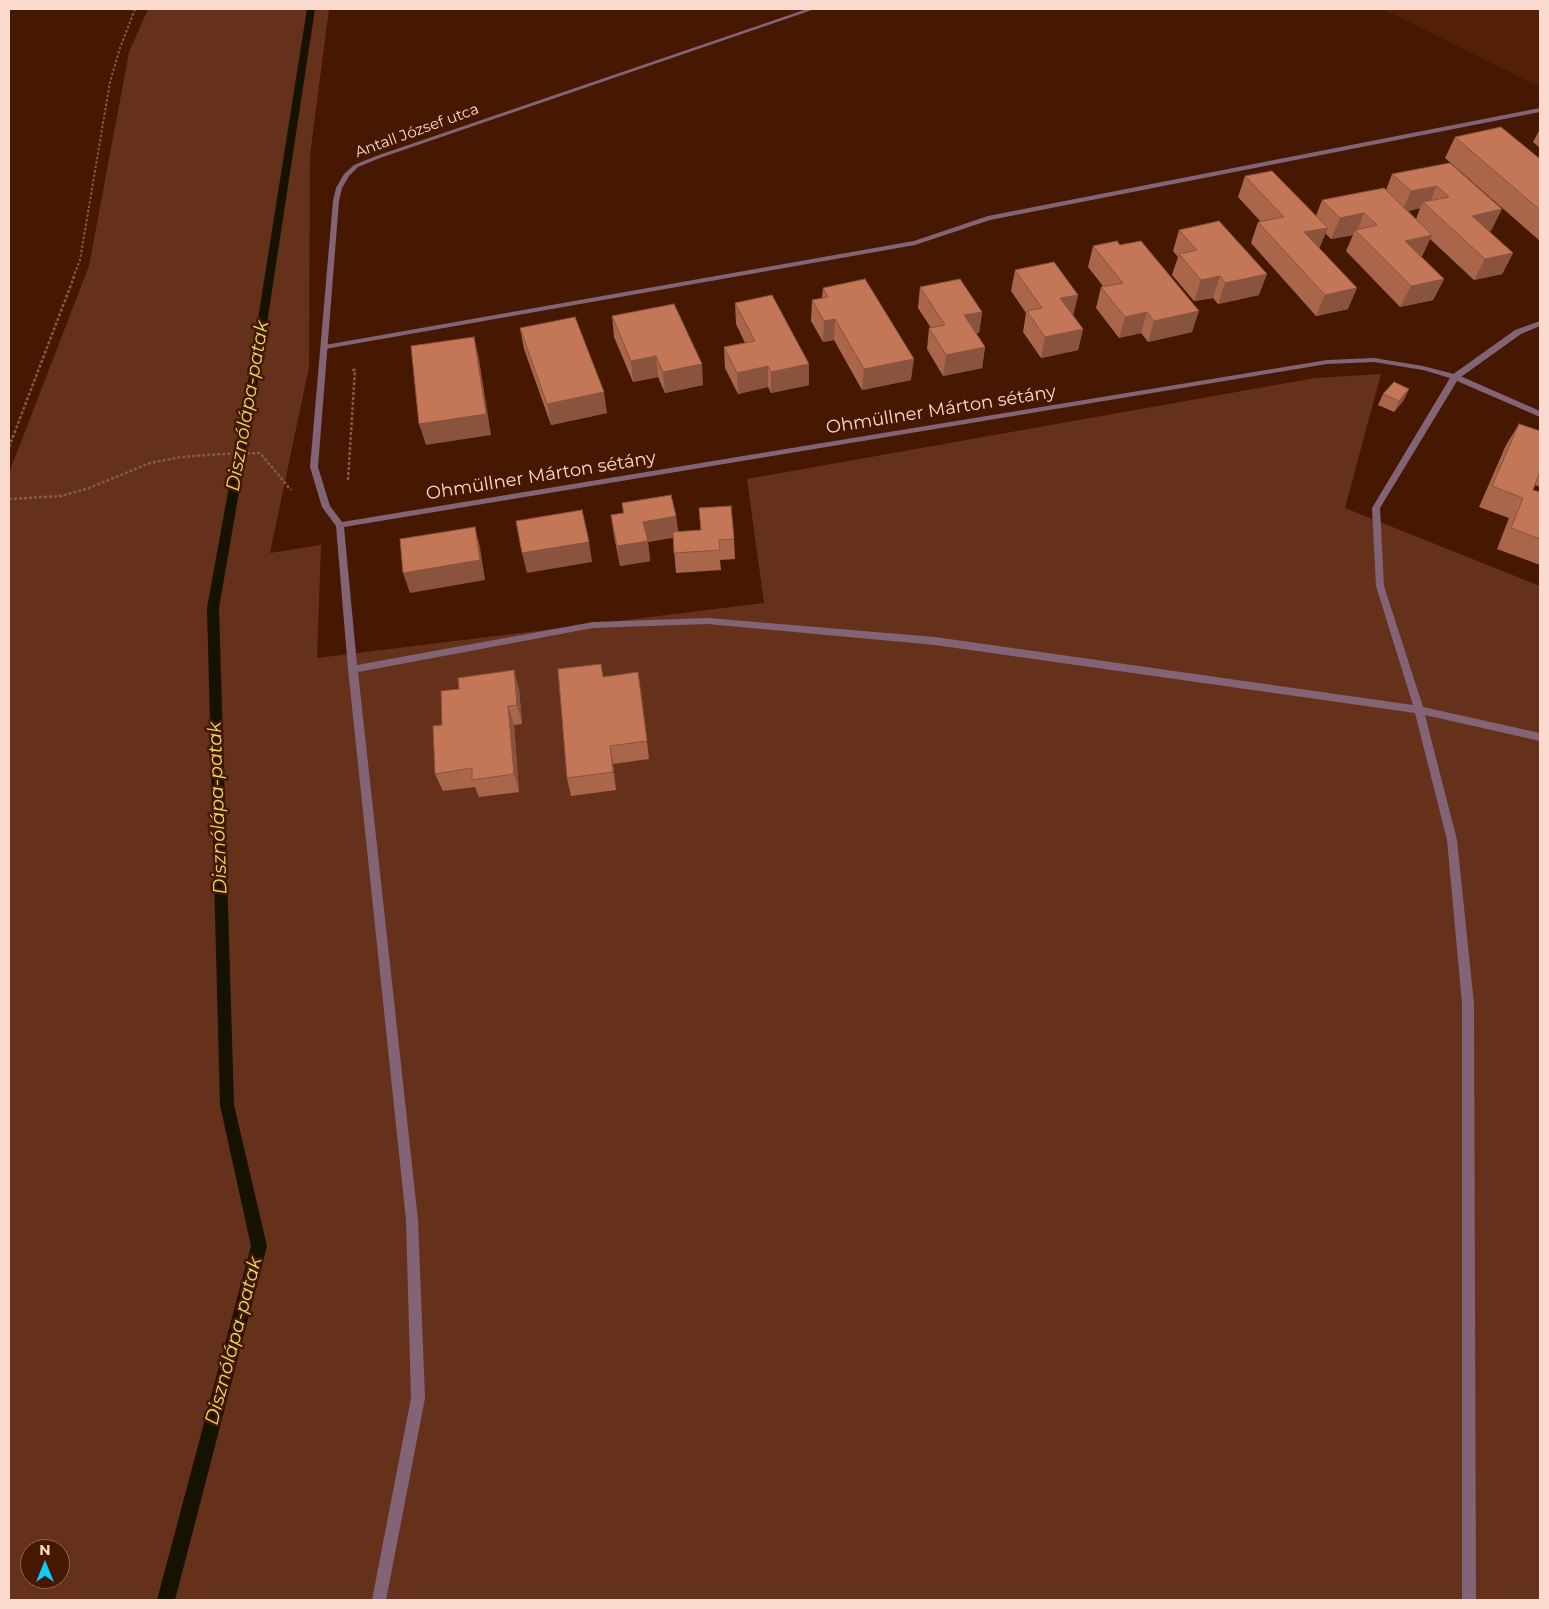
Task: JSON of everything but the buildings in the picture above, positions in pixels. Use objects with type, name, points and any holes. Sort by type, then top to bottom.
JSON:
[{"type":"street","name":"Antall József utca","points":[[340,526],[326,507],[314,467],[336,202],[339,188],[346,175],[356,166],[387,154],[812,9]]},
{"type":"street","points":[[325,347],[914,243],[988,218],[1540,110]]},
{"type":"street","points":[[1469,1600],[1468,1004],[1452,840],[1419,710],[1380,586],[1376,508],[1455,377],[1518,332],[1540,323]]},
{"type":"street","name":"Ohmüllner Márton sétány","points":[[340,526],[1327,362],[1374,360],[1423,368],[1455,377],[1540,414]]},
{"type":"street","points":[[340,526],[353,669],[412,1220],[418,1398],[379,1600]]},
{"type":"street","points":[[353,669],[593,626],[708,622],[935,642],[1419,710],[1540,737]]},
{"type":"path","points":[[9,447],[80,260],[110,82],[120,48],[135,9]]},
{"type":"path","points":[[348,488],[354,370]]},
{"type":"path","points":[[9,499],[61,496],[89,488],[150,463],[181,457],[260,453]]},
{"type":"shaded area","points":[[148,9],[329,9],[310,155],[309,367],[270,553],[321,545],[317,658],[764,603],[747,479],[1315,378],[1381,374],[1345,508],[1540,586],[1540,1600],[9,1600],[9,473],[89,266],[129,52]]},
{"type":"shaded area","points":[[1383,9],[1540,9],[1540,87]]},
{"type":"waterway","name":"Disznólápa-patak","points":[[166,1600],[259,1246],[227,1105],[213,608],[254,376],[311,9]]}]
